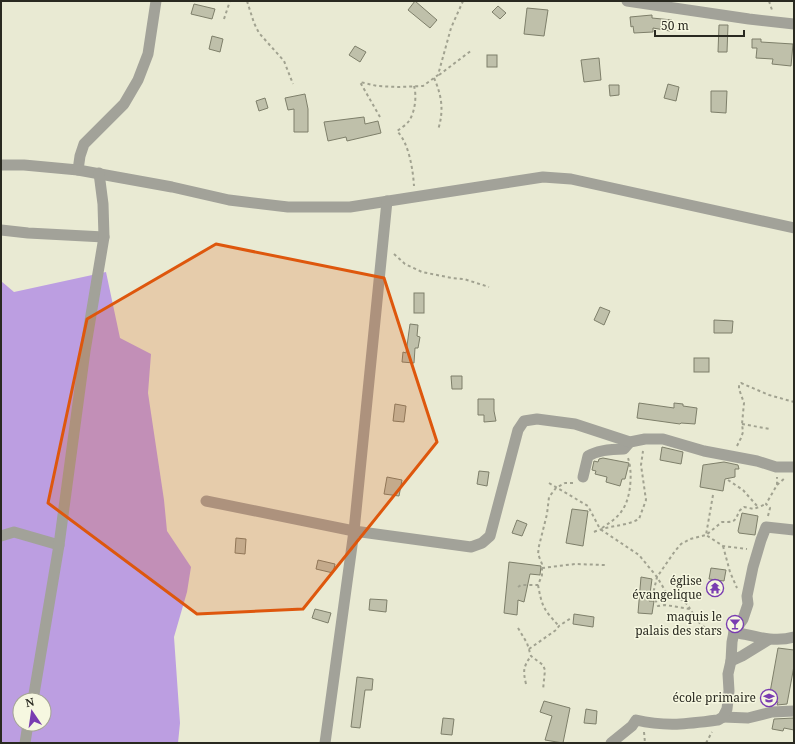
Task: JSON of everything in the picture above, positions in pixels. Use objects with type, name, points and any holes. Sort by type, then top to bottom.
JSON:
[{"type":"street","points":[[78,170],[84,144],[124,104],[138,80],[148,54],[156,1]]},
{"type":"street","points":[[627,1],[794,24]]},
{"type":"street","points":[[1,165],[24,165],[99,173],[229,200],[288,207],[350,207],[543,177],[571,179],[794,228]]},
{"type":"street","points":[[33,692],[59,545],[85,351],[104,238],[103,204],[99,173]]},
{"type":"street","points":[[325,743],[354,531],[387,201]]},
{"type":"street","points":[[1,230],[104,238]]},
{"type":"street","points":[[206,501],[354,531],[472,547],[482,543],[490,536],[518,430],[524,421],[537,419],[575,424],[627,446]]},
{"type":"street","points":[[583,477],[588,456],[627,446],[645,439],[663,439],[704,452],[794,467]]},
{"type":"street","points":[[611,743],[632,726],[636,720],[653,724],[676,725],[718,720],[722,717],[727,709],[729,691],[728,674],[734,632],[743,619],[748,604],[747,596],[752,567],[766,528],[794,530]]},
{"type":"street","points":[[1,536],[14,532],[59,545]]},
{"type":"street","points":[[734,632],[768,640],[783,640],[794,637]]},
{"type":"street","points":[[731,661],[768,640]]},
{"type":"street","points":[[722,717],[748,718],[772,712],[794,711]]},
{"type":"street","points":[[25,743],[27,732]]},
{"type":"path","points":[[224,19],[230,1]]},
{"type":"path","points":[[247,1],[254,24],[259,33],[284,61],[293,84]]},
{"type":"path","points":[[438,75],[451,28],[463,1]]},
{"type":"path","points":[[380,116],[360,82],[377,86],[423,86],[472,50]]},
{"type":"path","points":[[434,78],[440,92],[441,99],[442,119],[438,130]]},
{"type":"path","points":[[414,86],[414,111],[409,121],[397,131],[402,137],[412,168],[415,197]]},
{"type":"path","points":[[384,235],[397,258],[404,264],[422,272],[464,279],[489,287]]},
{"type":"path","points":[[731,456],[743,432],[742,424],[744,403],[739,389],[739,385],[741,383],[769,395],[794,402]]},
{"type":"path","points":[[742,424],[770,429]]},
{"type":"path","points":[[600,529],[630,524],[639,519],[646,500],[641,465],[645,439]]},
{"type":"path","points":[[594,532],[614,520],[622,511],[628,498],[631,472],[627,446]]},
{"type":"path","points":[[690,609],[665,605],[658,606],[653,594],[657,577],[682,544],[690,539],[706,535],[722,522],[732,522],[736,519],[738,511],[744,507],[754,509],[766,504],[777,485],[776,465]]},
{"type":"path","points":[[559,626],[548,615],[542,605],[538,585],[542,575],[542,564],[538,554],[539,546],[547,514],[549,497],[556,488],[565,483],[581,481],[583,477]]},
{"type":"path","points":[[728,480],[743,490],[758,507]]},
{"type":"path","points":[[549,483],[588,506],[600,529],[639,555],[657,577],[666,592],[672,597],[682,600],[688,605],[696,618],[706,628],[710,631],[734,632]]},
{"type":"path","points":[[706,535],[713,495]]},
{"type":"path","points":[[766,504],[770,508],[766,528]]},
{"type":"path","points":[[706,535],[723,546],[757,551],[757,553]]},
{"type":"path","points":[[723,546],[732,579],[740,592],[747,596]]},
{"type":"path","points":[[542,568],[575,564],[605,565]]},
{"type":"path","points":[[518,587],[521,585],[538,585]]},
{"type":"path","points":[[529,649],[571,618]]},
{"type":"path","points":[[518,628],[531,656],[543,665],[545,670],[543,690]]},
{"type":"path","points":[[526,684],[524,666],[531,656]]},
{"type":"highlighted area","points":[[216,244],[384,278],[437,442],[303,609],[197,614],[48,503],[87,319]]},
{"type":"shaded area","points":[[106,272],[120,338],[151,354],[148,393],[164,500],[167,531],[191,567],[187,592],[174,637],[180,723],[178,743],[1,743],[1,281],[14,292]]},
{"type":"building","points":[[415,1],[437,20],[430,28],[408,10]]},
{"type":"building","points":[[194,4],[215,9],[212,19],[191,14]]},
{"type":"building","points":[[498,6],[506,13],[500,19],[492,12]]},
{"type":"building","points":[[527,8],[548,10],[544,36],[524,34]]},
{"type":"building","points":[[652,15],[652,18],[672,20],[670,31],[653,28],[653,32],[634,33],[633,26],[631,27],[630,17]]},
{"type":"building","points":[[719,25],[728,25],[727,52],[718,52]]},
{"type":"building","points":[[212,36],[223,39],[220,52],[209,49]]},
{"type":"building","points":[[752,39],[761,39],[761,42],[793,44],[791,66],[772,64],[773,59],[756,58],[757,48],[752,48]]},
{"type":"building","points":[[355,46],[366,52],[360,62],[349,55]]},
{"type":"building","points":[[487,55],[497,55],[497,67],[487,67]]},
{"type":"building","points":[[599,58],[601,80],[584,82],[581,60]]},
{"type":"building","points":[[668,84],[679,87],[676,101],[664,98]]},
{"type":"building","points":[[609,85],[619,85],[619,95],[610,96]]},
{"type":"building","points":[[711,91],[727,91],[726,113],[711,112]]},
{"type":"building","points":[[305,94],[308,109],[308,132],[294,132],[294,109],[288,110],[285,98]]},
{"type":"building","points":[[265,98],[268,108],[259,111],[256,101]]},
{"type":"building","points":[[364,117],[365,124],[378,121],[381,133],[347,141],[346,137],[328,141],[324,122]]},
{"type":"building","points":[[414,293],[424,293],[424,313],[414,313]]},
{"type":"building","points":[[600,307],[610,311],[604,325],[594,320]]},
{"type":"building","points":[[714,320],[733,321],[732,333],[714,333]]},
{"type":"building","points":[[410,324],[418,325],[417,336],[420,337],[418,348],[415,348],[414,363],[402,362],[403,352],[406,353]]},
{"type":"building","points":[[694,358],[709,358],[709,372],[694,372]]},
{"type":"building","points":[[451,376],[462,376],[462,389],[452,389]]},
{"type":"building","points":[[478,399],[494,399],[496,421],[484,422],[484,415],[478,415]]},
{"type":"building","points":[[639,403],[674,408],[674,403],[697,408],[695,424],[680,424],[637,418]]},
{"type":"building","points":[[395,404],[406,406],[404,422],[393,421]]},
{"type":"building","points":[[662,447],[683,452],[681,464],[660,460]]},
{"type":"building","points":[[603,458],[629,463],[625,479],[622,479],[620,486],[606,482],[607,477],[595,474],[596,471],[592,470],[594,461],[598,462],[599,459]]},
{"type":"building","points":[[724,462],[738,465],[739,469],[735,469],[735,477],[725,479],[723,491],[700,487],[703,465]]},
{"type":"building","points":[[479,471],[489,472],[487,486],[477,484]]},
{"type":"building","points":[[387,477],[402,480],[399,496],[384,494]]},
{"type":"building","points":[[572,509],[588,511],[583,546],[566,543]]},
{"type":"building","points":[[742,513],[758,516],[755,535],[739,533],[738,531]]},
{"type":"building","points":[[517,520],[527,524],[522,536],[512,533]]},
{"type":"building","points":[[236,538],[246,539],[245,554],[235,553]]},
{"type":"building","points":[[318,560],[335,564],[333,573],[316,569]]},
{"type":"building","points":[[509,562],[541,566],[540,575],[530,574],[524,602],[518,600],[517,615],[504,613]]},
{"type":"building","points":[[711,568],[726,570],[724,581],[709,579]]},
{"type":"building","points":[[641,577],[652,579],[649,601],[654,601],[652,614],[638,613]]},
{"type":"building","points":[[370,599],[387,600],[386,612],[369,610]]},
{"type":"building","points":[[315,609],[331,613],[328,623],[312,618]]},
{"type":"building","points":[[574,614],[594,617],[593,627],[573,624]]},
{"type":"building","points":[[778,648],[794,650],[794,666],[787,704],[777,705],[778,702],[769,698]]},
{"type":"building","points":[[357,677],[373,679],[372,690],[365,690],[360,728],[351,727]]},
{"type":"building","points":[[544,701],[570,708],[563,743],[545,740],[552,716],[540,712]]},
{"type":"building","points":[[586,709],[597,711],[596,724],[584,723]]},
{"type":"building","points":[[443,718],[454,719],[452,735],[441,734]]},
{"type":"building","points":[[794,718],[794,730],[784,728],[783,731],[772,729],[774,719]]},
{"type":"place","name":"église évangelique","points":[[715,588]]},
{"type":"place","name":"maquis le palais des stars","points":[[735,624]]},
{"type":"place","name":"école primaire","points":[[769,698]]}]
